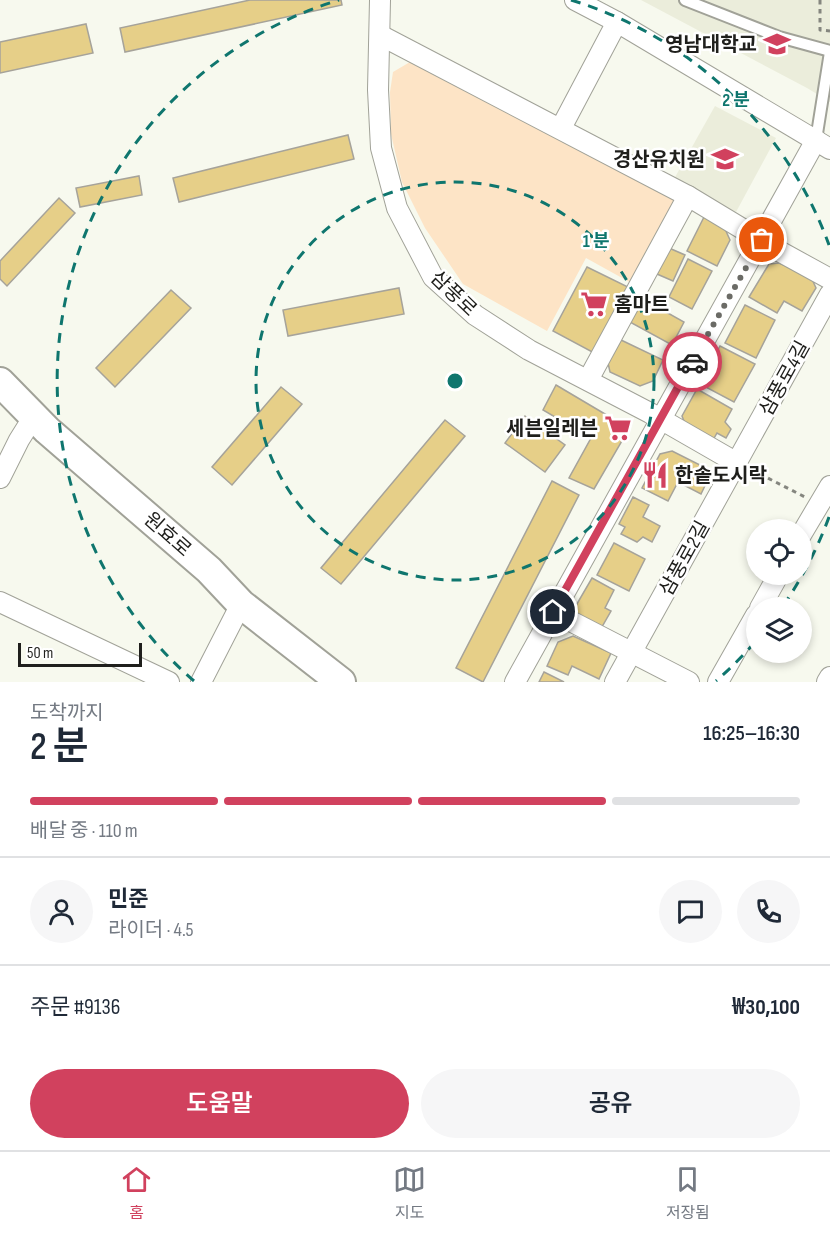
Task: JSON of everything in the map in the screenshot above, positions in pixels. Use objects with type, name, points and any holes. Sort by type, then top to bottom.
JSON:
[{"type":"main road","name":"원효로","points":[[0,382],[47,430],[209,570],[241,604],[340,682]]},
{"type":"street","name":"삼풍로","points":[[380,0],[378,90],[381,148],[397,208],[433,277],[475,315],[528,350],[588,380],[737,463]]},
{"type":"street","points":[[515,682],[762,240],[823,145],[617,22],[575,0]]},
{"type":"street","points":[[561,128],[617,22]]},
{"type":"street","points":[[380,35],[688,196],[830,279]]},
{"type":"street","points":[[588,380],[688,196]]},
{"type":"street","name":"삼풍로4길","points":[[737,463],[830,294]]},
{"type":"street","points":[[0,478],[34,416]]},
{"type":"street","name":"삼풍로2길","points":[[615,682],[737,463]]},
{"type":"street","points":[[811,519],[830,486]]},
{"type":"street","points":[[0,602],[169,682]]},
{"type":"street","points":[[201,682],[241,604]]},
{"type":"street","points":[[553,612],[689,682]]},
{"type":"street","points":[[718,682],[746,633]]},
{"type":"street","points":[[827,682],[830,677]]},
{"type":"lane","points":[[685,0],[769,33],[830,51],[823,145]]},
{"type":"path","points":[[820,0],[820,30],[830,31]]},
{"type":"path","points":[[737,463],[819,505]]},
{"type":"shaded area","name":"영남대학교","points":[[641,0],[830,0],[830,102],[807,88]]},
{"type":"shaded area","points":[[410,62],[675,199],[633,284],[586,258],[547,331],[463,284],[425,228],[402,182],[391,134],[390,92],[393,72]]},
{"type":"shaded area","name":"경산유치원","points":[[715,106],[776,138],[736,212],[674,179]]},
{"type":"building","points":[[250,0],[341,0],[342,5],[125,52],[120,28]]},
{"type":"building","points":[[86,24],[93,53],[0,73],[0,42]]},
{"type":"building","points":[[348,135],[354,159],[179,202],[173,178]]},
{"type":"building","points":[[139,176],[142,195],[80,207],[76,188]]},
{"type":"building","points":[[59,198],[75,213],[7,286],[0,279],[0,261]]},
{"type":"building","points":[[705,215],[725,229],[730,240],[717,266],[687,251]]},
{"type":"building","points":[[669,248],[685,255],[673,281],[657,274]]},
{"type":"building","points":[[688,259],[712,271],[692,309],[669,297]]},
{"type":"building","points":[[779,263],[811,277],[816,288],[802,311],[784,301],[777,313],[749,297],[769,264]]},
{"type":"building","name":"홈마트","points":[[587,267],[630,288],[596,354],[553,331]]},
{"type":"building","points":[[399,288],[404,314],[288,336],[283,310]]},
{"type":"building","points":[[171,290],[191,308],[115,387],[96,368]]},
{"type":"building","points":[[641,298],[684,322],[672,345],[628,321]]},
{"type":"building","points":[[745,305],[775,320],[756,358],[725,343]]},
{"type":"building","points":[[621,340],[663,360],[653,381],[640,386],[610,372],[608,363]]},
{"type":"building","points":[[720,346],[755,364],[734,402],[700,384]]},
{"type":"building","points":[[556,385],[624,427],[626,434],[594,489],[569,478],[591,438],[543,410]]},
{"type":"building","points":[[281,387],[302,404],[232,485],[212,467]]},
{"type":"building","points":[[697,389],[732,409],[725,422],[731,429],[726,438],[717,433],[713,440],[686,426],[682,416]]},
{"type":"building","points":[[525,416],[565,445],[545,472],[505,443]]},
{"type":"building","points":[[445,420],[465,436],[341,584],[321,568]]},
{"type":"building","points":[[672,451],[712,471],[701,494],[678,482],[668,501],[642,488],[660,454]]},
{"type":"building","points":[[552,481],[579,495],[483,682],[456,668]]},
{"type":"building","points":[[633,497],[649,505],[643,517],[660,526],[652,542],[643,537],[637,542],[621,534],[625,527],[619,524]]},
{"type":"building","points":[[614,543],[645,559],[629,591],[597,575]]},
{"type":"building","points":[[592,578],[614,590],[605,608],[611,611],[599,632],[576,619],[574,609]]},
{"type":"building","points":[[573,636],[611,653],[599,679],[572,666],[568,675],[547,666],[558,642]]},
{"type":"building","points":[[544,672],[564,682],[539,682]]},
{"type":"way so far","points":[[692,362],[762,240]]},
{"type":"place","name":"영남대학교","points":[[777,44]]},
{"type":"place","name":"경산유치원","points":[[725,159]]},
{"type":"place","name":"홈마트","points":[[594,304]]},
{"type":"place","name":"세븐일레븐","points":[[618,428]]},
{"type":"place","name":"한솥도시락","points":[[655,475]]},
{"type":"route","points":[[553,612],[692,362]]}]
